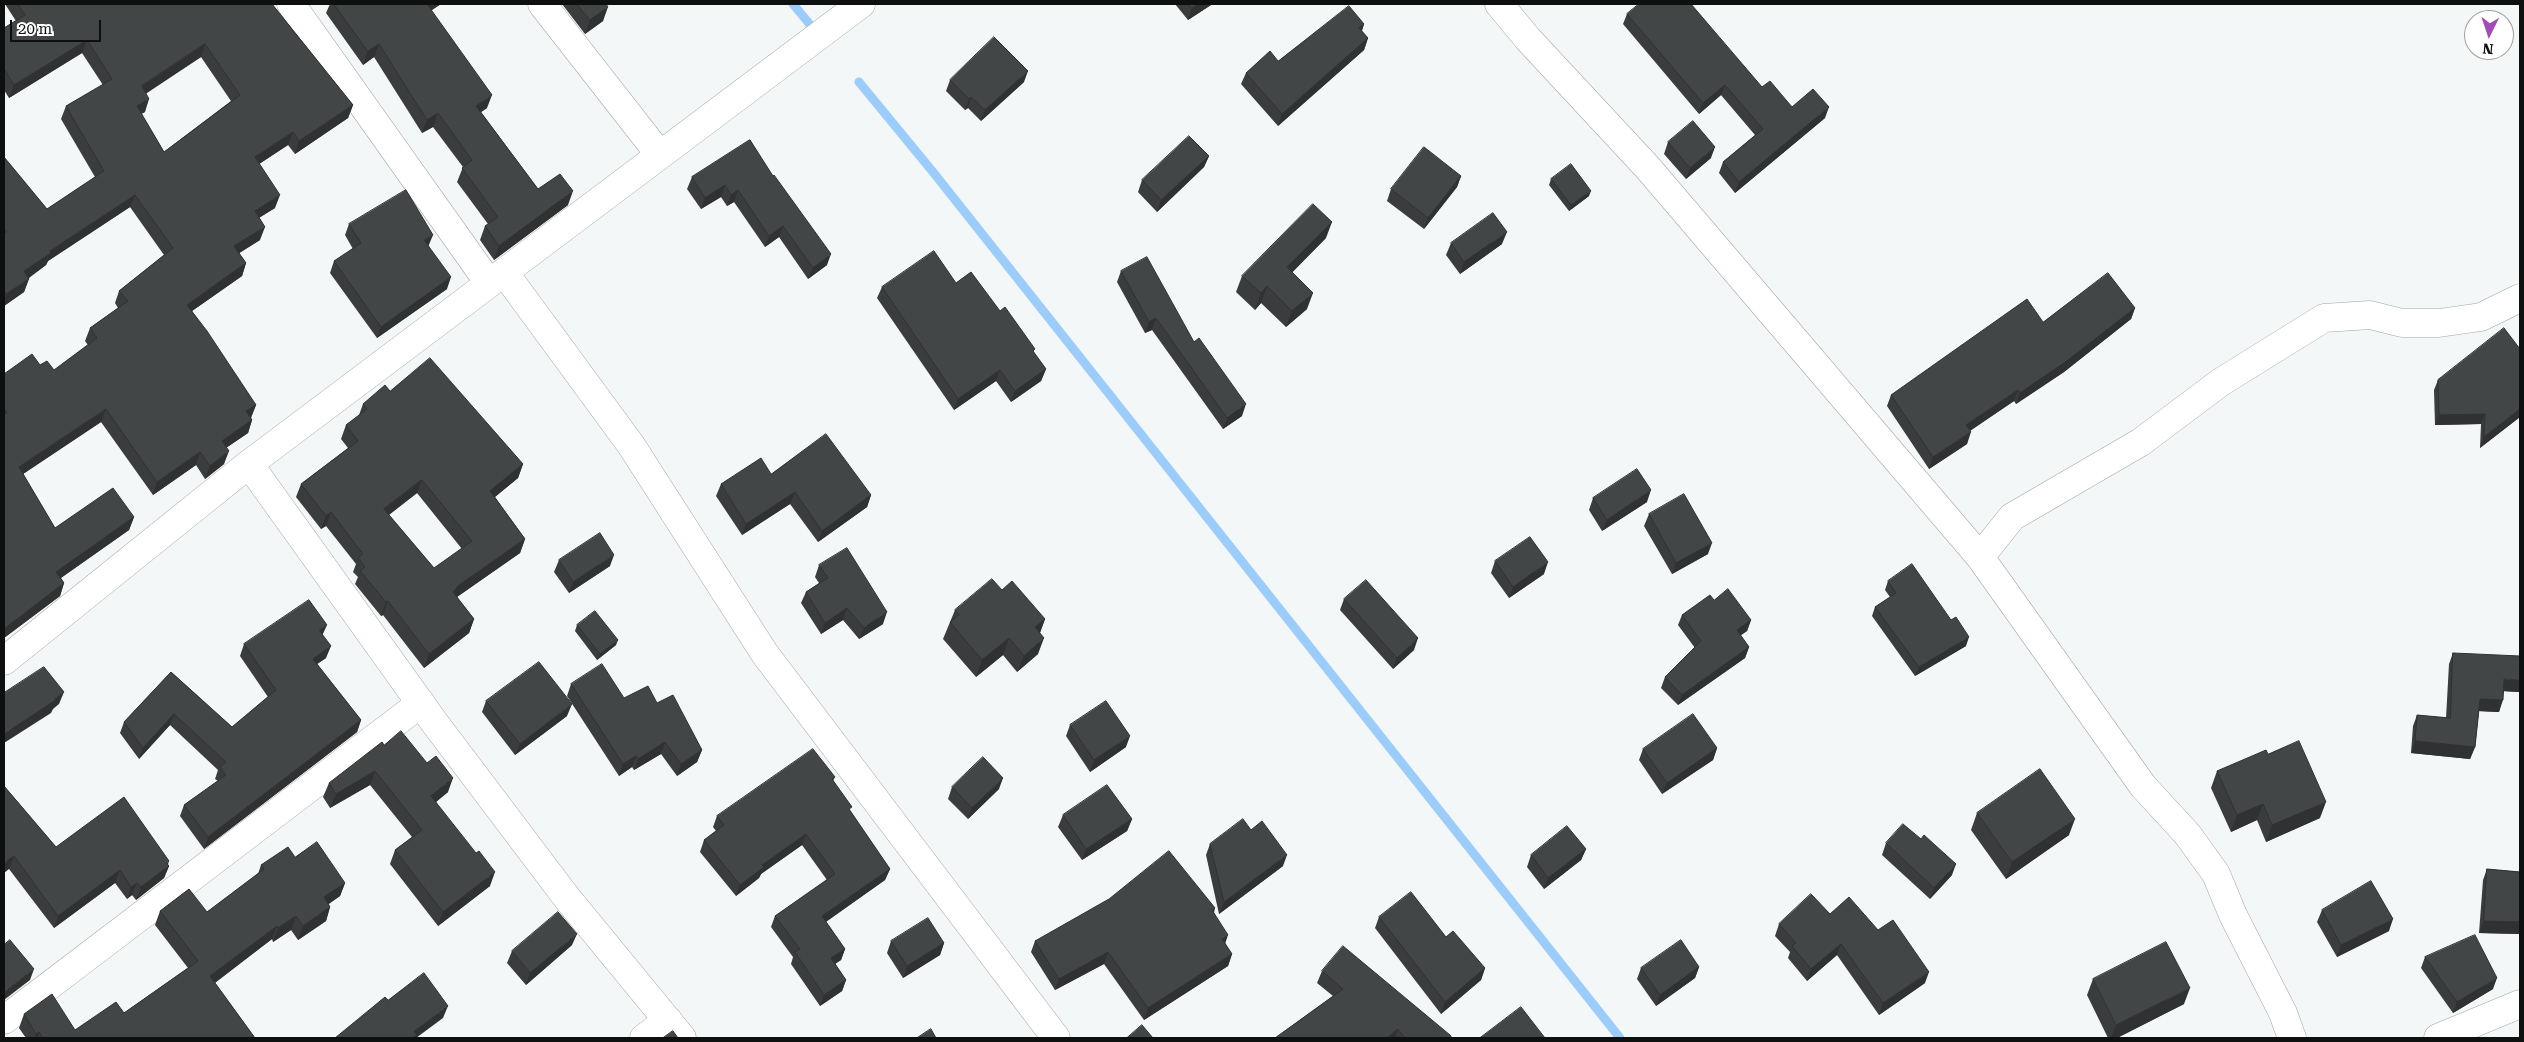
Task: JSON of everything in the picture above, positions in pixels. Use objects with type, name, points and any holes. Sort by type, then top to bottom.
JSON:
[{"type":"street","points":[[291,4],[405,162],[630,446],[765,654],[1056,1038]]},
{"type":"street","points":[[542,4],[660,155]]},
{"type":"street","points":[[4,662],[249,464],[861,4]]},
{"type":"street","points":[[1499,4],[1528,39],[1648,168],[1980,558],[2143,786],[2188,835],[2216,874],[2232,915],[2283,1013],[2292,1038]]},
{"type":"street","points":[[1980,558],[2012,517],[2141,442],[2221,382],[2324,318],[2370,315],[2402,323],[2439,323],[2481,317],[2520,298]]},
{"type":"street","points":[[249,464],[421,703],[567,898],[675,1029],[644,1038]]},
{"type":"street","points":[[4,1020],[421,703]]},
{"type":"street","points":[[2438,1038],[2520,1004]]},
{"type":"building","points":[[18,4],[272,4],[353,105],[299,141],[293,132],[255,157],[280,195],[255,211],[265,227],[234,246],[246,263],[187,305],[207,331],[256,405],[246,411],[252,420],[222,441],[229,451],[210,466],[200,452],[157,482],[106,409],[19,467],[55,528],[113,488],[134,517],[56,572],[64,583],[4,629],[4,414],[7,413],[4,408],[4,374],[32,354],[40,365],[47,361],[54,370],[97,338],[90,328],[128,301],[119,291],[173,248],[135,195],[50,251],[51,253],[24,271],[29,279],[6,294],[4,290],[4,234],[6,232],[4,229],[4,157],[47,209],[104,171],[66,106],[112,79],[87,40],[14,85],[4,69],[4,28],[25,15]],"holes":[[[205,44],[240,95],[164,152],[137,106],[149,99],[142,86]]]},
{"type":"building","points":[[334,4],[427,4],[492,95],[476,106],[538,189],[560,174],[573,191],[499,246],[485,226],[498,217],[462,168],[472,160],[438,113],[427,120],[379,44],[368,51]]},
{"type":"building","points":[[577,4],[606,4],[608,7],[590,20]]},
{"type":"building","points":[[1188,4],[1199,4],[1192,8]]},
{"type":"building","points":[[1639,4],[1691,4],[1762,87],[1770,81],[1792,107],[1813,89],[1829,107],[1739,182],[1723,162],[1763,129],[1725,85],[1703,103],[1627,14]]},
{"type":"building","points":[[1349,6],[1364,24],[1359,28],[1368,38],[1282,114],[1246,73],[1270,51],[1278,61]]},
{"type":"building","points":[[994,37],[1028,71],[985,110],[971,97],[969,99],[950,80]]},
{"type":"building","points":[[1693,121],[1715,147],[1690,168],[1668,142]]},
{"type":"building","points":[[1189,136],[1209,156],[1161,200],[1142,180]]},
{"type":"building","points":[[750,140],[773,176],[831,254],[813,268],[783,226],[769,236],[738,190],[731,195],[725,185],[705,198],[692,177]]},
{"type":"building","points":[[1424,147],[1461,176],[1428,218],[1391,189]]},
{"type":"building","points":[[1571,164],[1591,191],[1571,205],[1551,179]]},
{"type":"building","points":[[406,190],[433,235],[424,240],[451,277],[381,327],[334,261],[361,243],[349,224]]},
{"type":"building","points":[[1313,204],[1332,222],[1287,267],[1313,293],[1292,311],[1267,286],[1261,293],[1242,276]]},
{"type":"building","points":[[1493,213],[1507,232],[1464,262],[1451,243]]},
{"type":"building","points":[[934,251],[956,283],[971,272],[1000,311],[1005,307],[1035,349],[1033,351],[1046,369],[1015,391],[1000,370],[958,399],[882,287]]},
{"type":"building","points":[[1147,257],[1194,342],[1199,338],[1246,404],[1227,418],[1156,318],[1149,322],[1121,271]]},
{"type":"building","points":[[2108,273],[2135,308],[2068,360],[2020,393],[2018,390],[1966,425],[1971,432],[1933,457],[1891,395],[2027,299],[2043,322]]},
{"type":"building","points":[[2504,328],[2520,349],[2520,409],[2484,437],[2485,414],[2439,415],[2438,380]]},
{"type":"building","points":[[430,358],[523,464],[490,491],[525,539],[459,585],[453,592],[474,619],[429,654],[388,601],[386,602],[360,571],[365,567],[358,558],[363,554],[331,512],[326,516],[301,484],[358,441],[346,425],[367,409],[363,404],[385,385],[390,391]],"holes":[[[422,480],[472,541],[434,568],[384,509]]]},
{"type":"building","points":[[826,434],[871,495],[822,531],[795,492],[746,524],[721,484],[761,458],[771,474]]},
{"type":"building","points":[[1637,469],[1651,490],[1607,520],[1593,498]]},
{"type":"building","points":[[1684,494],[1712,543],[1676,563],[1649,514]]},
{"type":"building","points":[[600,533],[614,555],[573,582],[559,560]]},
{"type":"building","points":[[1530,537],[1548,562],[1513,587],[1495,561]]},
{"type":"building","points":[[847,548],[887,612],[864,628],[847,608],[825,623],[806,592],[828,578],[819,565]]},
{"type":"building","points":[[1912,564],[1951,620],[1956,617],[1969,637],[1919,667],[1875,607],[1896,593],[1888,581]]},
{"type":"building","points":[[992,579],[1002,590],[1012,581],[1045,619],[1035,627],[1044,638],[1024,656],[1009,638],[982,660],[950,622],[959,615],[955,610]]},
{"type":"building","points":[[1366,580],[1418,638],[1397,658],[1344,599]]},
{"type":"building","points":[[1728,589],[1751,620],[1737,630],[1749,647],[1682,695],[1665,677],[1701,641],[1682,615],[1710,595],[1714,600]]},
{"type":"building","points":[[309,600],[327,625],[319,630],[331,646],[313,659],[361,720],[208,837],[184,805],[226,775],[220,767],[226,762],[174,714],[143,748],[124,722],[171,672],[232,727],[276,690],[244,644]]},
{"type":"building","points":[[595,611],[618,640],[600,654],[577,625]]},
{"type":"building","points":[[2453,653],[2520,656],[2520,680],[2504,679],[2503,700],[2480,699],[2475,747],[2415,741],[2417,715],[2450,718]]},
{"type":"building","points":[[539,662],[572,704],[520,744],[486,701]]},
{"type":"building","points":[[602,664],[624,698],[648,686],[657,703],[673,695],[702,750],[681,764],[665,742],[638,759],[636,756],[623,764],[571,684]]},
{"type":"building","points":[[44,667],[64,692],[55,698],[56,700],[4,734],[4,693]]},
{"type":"building","points":[[1106,701],[1130,736],[1094,760],[1070,725]]},
{"type":"building","points":[[1693,714],[1717,748],[1667,783],[1643,749]]},
{"type":"building","points":[[401,731],[427,763],[436,756],[453,778],[431,796],[476,853],[479,851],[495,872],[443,912],[395,850],[422,830],[375,771],[336,794],[329,783],[382,742],[384,745]]},
{"type":"building","points":[[2299,741],[2326,802],[2272,825],[2263,804],[2237,815],[2217,771],[2266,750],[2268,754]]},
{"type":"building","points":[[813,749],[835,777],[832,779],[852,807],[849,809],[890,869],[822,916],[845,949],[831,958],[846,980],[824,995],[795,952],[800,949],[775,916],[835,874],[806,834],[762,865],[764,867],[740,885],[704,840],[724,825],[717,816]]},
{"type":"building","points":[[983,757],[1003,778],[972,808],[952,787]]},
{"type":"building","points":[[2040,769],[2075,819],[2012,862],[1977,813]]},
{"type":"building","points":[[1107,785],[1132,819],[1086,849],[1063,815]]},
{"type":"building","points":[[4,786],[56,847],[124,797],[169,861],[166,863],[169,866],[141,887],[137,883],[131,887],[120,870],[58,916],[14,856],[4,863]]},
{"type":"building","points":[[1243,819],[1251,830],[1262,821],[1287,855],[1224,902],[1210,844]]},
{"type":"building","points":[[1903,824],[1921,839],[1924,835],[1956,864],[1934,888],[1886,843]]},
{"type":"building","points":[[1567,826],[1586,849],[1548,878],[1531,855]]},
{"type":"building","points":[[317,842],[345,883],[324,897],[330,907],[303,926],[296,916],[278,928],[277,926],[210,976],[255,1038],[43,1038],[39,1032],[36,1034],[24,1014],[52,994],[75,1030],[116,1002],[124,1013],[198,961],[160,911],[189,889],[207,912],[264,869],[261,865],[288,847],[295,857]]},
{"type":"building","points":[[1169,851],[1215,908],[1212,910],[1228,935],[1222,939],[1232,954],[1148,1008],[1108,952],[1059,979],[1035,941],[1109,899]]},
{"type":"building","points":[[2487,869],[2520,872],[2520,922],[2484,921]]},
{"type":"building","points":[[2371,881],[2393,919],[2341,945],[2322,910]]},
{"type":"building","points":[[1411,892],[1446,937],[1453,931],[1485,968],[1445,1002],[1379,917]]},
{"type":"building","points":[[1811,894],[1830,914],[1849,897],[1878,930],[1893,920],[1929,972],[1883,1003],[1841,944],[1811,969],[1792,946],[1796,943],[1779,924]]},
{"type":"building","points":[[558,912],[577,934],[530,973],[512,951]]},
{"type":"building","points":[[928,918],[944,943],[907,966],[891,941]]},
{"type":"building","points":[[2475,935],[2497,978],[2457,1002],[2425,957]]},
{"type":"building","points":[[10,940],[34,969],[4,992],[4,945]]},
{"type":"building","points":[[1681,940],[1699,967],[1660,995],[1641,968]]},
{"type":"building","points":[[2166,942],[2190,988],[2116,1025],[2093,979]]},
{"type":"building","points":[[1343,946],[1452,1038],[1405,1038],[1398,1029],[1387,1038],[1275,1038],[1343,989],[1322,971]]},
{"type":"building","points":[[424,973],[448,1006],[414,1031],[417,1035],[413,1038],[335,1038],[385,997],[388,1000]]},
{"type":"building","points":[[1521,1007],[1545,1038],[1480,1038]]},
{"type":"building","points":[[1142,1025],[1153,1038],[1127,1038]]},
{"type":"building","points":[[931,1029],[936,1038],[917,1038]]},
{"type":"building","points":[[673,1031],[678,1038],[663,1038]]},
{"type":"waterway","points":[[793,4],[817,33]]},
{"type":"waterway","points":[[859,82],[933,172],[1620,1038]]}]
